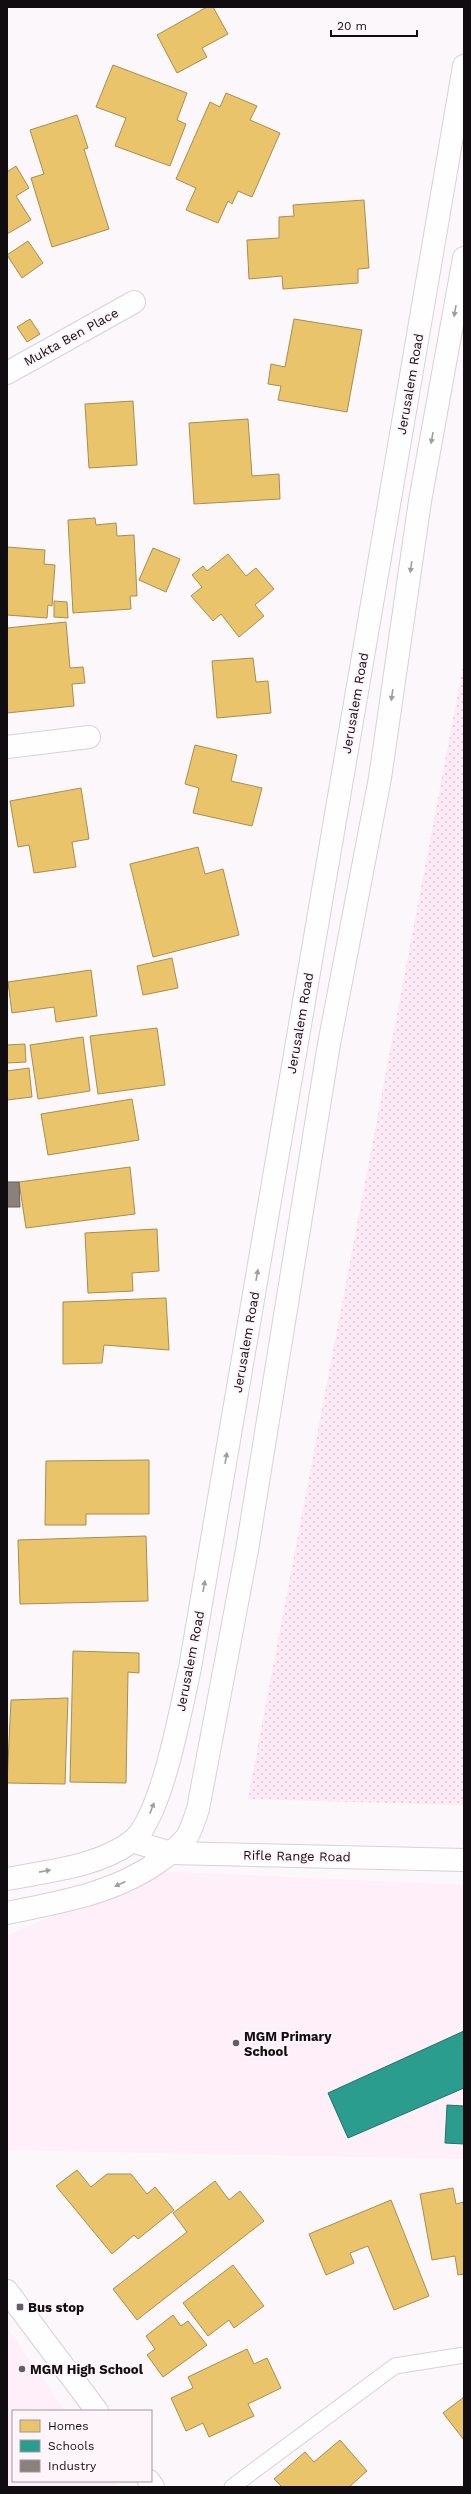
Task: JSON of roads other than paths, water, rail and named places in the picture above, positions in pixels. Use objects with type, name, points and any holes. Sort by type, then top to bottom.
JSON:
[{"type":"main road","name":"Jerusalem Road","points":[[7,1879],[98,1859],[132,1841],[148,1818],[162,1784],[190,1668],[464,66]]},
{"type":"main road","points":[[7,1921],[119,1885],[171,1853],[187,1836],[198,1809],[247,1550],[329,1044],[380,778],[420,501],[464,258]]},
{"type":"main road","name":"Mukta Ben Place","points":[[7,373],[134,302]]},
{"type":"main road","points":[[7,747],[89,737]]},
{"type":"main road","name":"Rifle Range Road","points":[[132,1841],[171,1853],[464,1860]]},
{"type":"main road","points":[[7,1913],[56,1904]]},
{"type":"main road","points":[[7,2291],[96,2410]]},
{"type":"lane","points":[[232,2487],[395,2366],[464,2355]]},
{"type":"place","name":"MGM Primary School","points":[[236,2043]]},
{"type":"place","name":"Bus stop","points":[[20,2307]]},
{"type":"place","name":"MGM High School","points":[[22,2369]]}]
